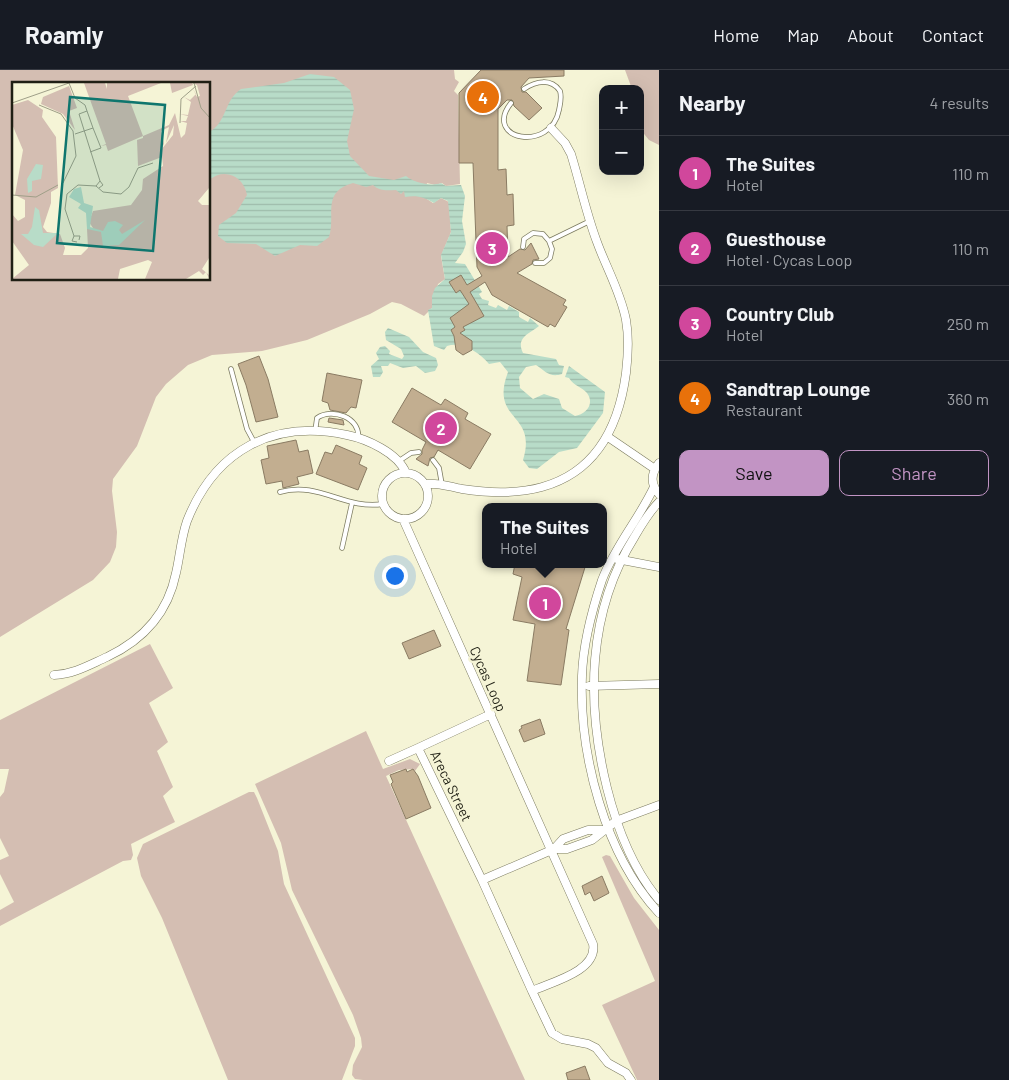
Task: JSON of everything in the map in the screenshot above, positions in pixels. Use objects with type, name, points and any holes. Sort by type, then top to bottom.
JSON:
[{"type":"street","points":[[425,484],[442,484],[484,491],[521,491],[542,487],[579,469],[600,450],[608,437],[621,400],[628,334],[623,310],[590,221],[571,154],[565,143],[551,128]]},
{"type":"street","points":[[54,676],[69,674],[128,647],[147,631],[170,594],[182,537],[199,497],[223,466],[254,442],[281,434],[338,433],[358,438],[398,461],[406,473]]},
{"type":"street","points":[[608,437],[657,466],[652,481],[657,490],[612,558],[602,581],[589,626],[582,686],[588,755],[606,829],[635,883],[659,914]]},
{"type":"street","points":[[383,504],[382,492],[388,480],[400,473],[414,475],[425,484],[428,498],[422,511],[417,516],[403,519]]},
{"type":"street","points":[[659,502],[647,516],[621,559],[610,588],[600,622],[594,657],[593,686],[599,756],[616,821],[634,863],[659,900]]},
{"type":"street","name":"Cycas Loop","points":[[383,504],[392,515],[403,519],[593,944],[593,955],[588,965],[532,991]]},
{"type":"street","points":[[612,558],[659,567]]},
{"type":"street","points":[[582,686],[659,684]]},
{"type":"street","name":"Areca Street","points":[[491,714],[418,748],[482,880],[552,1033],[557,1037],[588,1044],[596,1048],[608,1063],[626,1073],[631,1080]]},
{"type":"street","points":[[389,761],[418,748]]},
{"type":"street","points":[[482,880],[552,850],[564,839],[588,830],[606,829],[616,821],[659,805]]},
{"type":"lane","points":[[510,103],[504,113],[504,126],[509,133],[517,136],[538,136],[551,128],[558,118],[560,91],[556,86],[546,82],[534,84],[524,90]]},
{"type":"lane","points":[[549,241],[590,221]]},
{"type":"lane","points":[[523,247],[524,239],[533,233],[544,234],[552,250],[550,258],[544,263],[535,263]]},
{"type":"lane","points":[[231,369],[247,429],[254,442]]},
{"type":"lane","points":[[315,432],[317,418],[323,414],[329,414],[345,417],[354,422],[359,429],[358,438]]},
{"type":"lane","points":[[398,461],[411,453],[419,452]]},
{"type":"lane","points":[[433,460],[439,468],[442,484]]},
{"type":"lane","points":[[280,492],[305,488],[352,503],[383,504]]},
{"type":"lane","points":[[342,548],[352,503]]},
{"type":"shaded area","points":[[0,70],[454,70],[455,79],[459,82],[454,91],[458,95],[460,184],[446,186],[442,183],[435,185],[427,183],[424,197],[433,203],[441,198],[449,202],[451,232],[441,256],[445,279],[438,284],[432,308],[424,316],[401,304],[392,302],[370,314],[307,340],[262,351],[212,355],[188,365],[166,384],[156,397],[137,446],[113,479],[112,491],[117,532],[116,547],[110,562],[93,580],[0,637]]},
{"type":"shaded area","points":[[625,70],[659,70],[659,145],[649,140],[644,134],[644,85],[631,85]]},
{"type":"shaded area","points":[[310,74],[334,77],[350,90],[354,109],[347,141],[350,156],[369,176],[394,180],[406,176],[427,184],[461,185],[465,196],[462,221],[466,244],[455,263],[465,264],[482,292],[479,294],[482,299],[489,301],[488,305],[496,308],[498,305],[507,310],[509,306],[519,312],[519,317],[528,322],[530,318],[539,326],[522,339],[521,348],[523,353],[556,359],[559,365],[564,366],[562,374],[558,375],[548,373],[536,365],[526,367],[519,377],[520,388],[533,399],[544,394],[559,399],[562,408],[575,416],[586,411],[590,401],[585,391],[565,377],[569,366],[605,392],[603,413],[577,448],[559,452],[537,469],[529,468],[523,460],[526,444],[524,433],[504,400],[504,388],[508,372],[500,362],[489,364],[480,355],[464,346],[447,346],[444,350],[434,346],[428,310],[432,308],[432,296],[435,288],[445,279],[441,255],[451,232],[448,201],[441,198],[434,203],[420,197],[405,197],[404,191],[401,194],[396,190],[382,190],[373,185],[366,187],[353,183],[343,187],[333,198],[329,237],[317,246],[300,245],[275,256],[256,244],[227,243],[218,236],[219,225],[236,213],[247,195],[242,183],[232,175],[221,174],[210,179],[210,131],[219,123],[231,99],[241,89],[284,83]]},
{"type":"shaded area","points":[[388,328],[409,337],[423,352],[436,358],[438,365],[435,371],[425,373],[416,366],[403,368],[390,363],[388,366],[381,366],[383,372],[380,377],[373,377],[371,366],[379,359],[376,353],[380,347],[385,346],[390,351],[389,354],[402,359],[404,356],[401,349],[386,340],[385,332]]},
{"type":"shaded area","points":[[150,644],[173,688],[149,703],[168,742],[157,751],[173,787],[163,796],[175,822],[131,844],[133,855],[131,860],[123,861],[0,926],[0,910],[14,902],[0,874],[0,860],[9,856],[0,838],[0,797],[4,792],[9,769],[0,769],[0,720]]},
{"type":"shaded area","points":[[366,731],[383,769],[410,759],[420,764],[415,771],[413,769],[399,770],[386,776],[525,1080],[363,1080],[355,1079],[352,1075],[353,1065],[362,1047],[361,1038],[353,1015],[292,890],[281,843],[255,784]]},
{"type":"shaded area","points":[[249,792],[254,792],[257,798],[278,851],[284,884],[355,1038],[355,1046],[342,1080],[228,1080],[162,918],[141,876],[137,858],[143,844]]},
{"type":"shaded area","points":[[610,856],[634,898],[659,930],[659,1080],[637,1080],[602,1005],[655,981],[602,857]]},
{"type":"building","points":[[481,70],[564,70],[564,76],[529,78],[521,87],[522,92],[526,92],[542,108],[529,120],[514,106],[512,100],[507,100],[498,109],[498,170],[506,169],[507,195],[513,194],[514,225],[507,226],[508,257],[520,249],[525,250],[531,243],[539,259],[533,260],[532,264],[517,273],[566,300],[563,305],[567,307],[555,327],[550,324],[548,327],[492,295],[485,282],[470,292],[484,316],[463,327],[465,330],[460,333],[472,341],[472,350],[463,355],[456,350],[451,330],[455,327],[450,318],[469,304],[460,290],[456,293],[449,282],[461,275],[467,285],[482,276],[477,267],[473,163],[459,163],[459,93]]},
{"type":"building","points":[[259,356],[268,379],[278,417],[256,422],[238,364]]},
{"type":"building","points":[[327,373],[362,380],[356,408],[351,407],[346,413],[330,410],[328,403],[322,401]]},
{"type":"building","points":[[412,388],[441,405],[445,399],[468,413],[465,419],[491,434],[470,469],[438,450],[434,457],[430,458],[428,466],[416,459],[422,454],[426,442],[392,422]]},
{"type":"building","points":[[329,418],[343,420],[344,425],[328,422]]},
{"type":"building","points":[[296,440],[299,452],[308,450],[313,473],[297,477],[299,484],[283,488],[282,481],[266,484],[261,460],[269,458],[267,446]]},
{"type":"building","points":[[336,445],[362,456],[359,464],[367,468],[358,490],[316,474],[325,452],[332,454]]},
{"type":"building","points":[[514,568],[585,568],[566,629],[569,630],[561,685],[527,681],[535,624],[513,620],[522,577],[513,574]]},
{"type":"building","points":[[434,630],[441,646],[409,659],[402,643]]},
{"type":"building","points":[[540,719],[545,734],[524,742],[519,730],[522,728],[521,726]]},
{"type":"building","points":[[406,769],[407,772],[413,769],[418,776],[431,808],[406,819],[391,784],[393,782],[390,775]]},
{"type":"building","points":[[602,876],[609,893],[594,901],[590,892],[585,895],[582,886]]},
{"type":"building","points":[[585,1066],[590,1080],[568,1080],[566,1073]]},
{"type":"place","name":"Sandtrap Lounge","points":[[483,97]]},
{"type":"place","name":"Country Club","points":[[492,248]]},
{"type":"place","name":"Guesthouse","points":[[441,428]]},
{"type":"place","name":"The Suites","points":[[545,603]]}]
